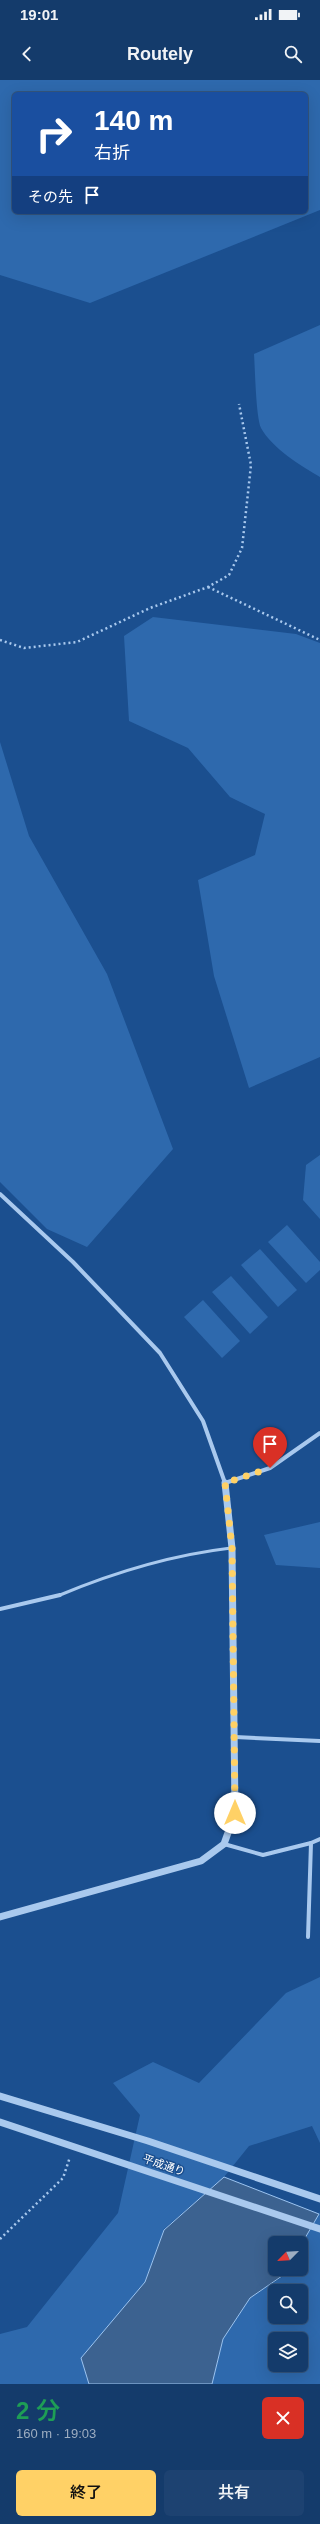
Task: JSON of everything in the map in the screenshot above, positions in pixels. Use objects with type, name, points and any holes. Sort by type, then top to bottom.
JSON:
[{"type":"street","points":[[0,1194],[74,1262],[160,1353],[203,1421],[225,1483],[232,1548],[235,1737],[235,1813],[224,1844],[201,1861],[0,1917]]},
{"type":"street","points":[[225,1483],[270,1468],[320,1433]]},
{"type":"street","points":[[0,1609],[60,1595]]},
{"type":"street","points":[[235,1737],[320,1741]]},
{"type":"street","points":[[224,1844],[263,1855],[311,1843],[320,1838]]},
{"type":"street","points":[[308,1937],[311,1843]]},
{"type":"street","name":"平成通り","points":[[0,2096],[148,2140],[320,2199]]},
{"type":"street","name":"平成通り","points":[[0,2122],[320,2229]]},
{"type":"lane","points":[[60,1595],[107,1576],[206,1551],[232,1548]]},
{"type":"path","points":[[0,640],[24,648],[77,642],[150,608],[208,587],[229,575],[242,548],[251,465],[239,404]]},
{"type":"path","points":[[208,587],[320,640]]},
{"type":"path","points":[[0,2239],[63,2178],[73,2147]]},
{"type":"shaded area","points":[[0,80],[320,80],[320,210],[90,303],[0,275]]},
{"type":"shaded area","points":[[320,325],[320,477],[279,449],[272,443],[261,428],[257,404],[254,354]]},
{"type":"shaded area","points":[[153,617],[296,634],[320,643],[320,1057],[249,1088],[214,976],[198,880],[255,855],[265,814],[230,797],[188,748],[129,721],[124,636]]},
{"type":"shaded area","points":[[0,742],[29,836],[107,974],[173,1149],[87,1247],[47,1229],[0,1182]]},
{"type":"shaded area","points":[[320,1155],[320,1219],[303,1200],[306,1165]]},
{"type":"shaded area","points":[[287,1225],[320,1262],[320,1270],[306,1283],[268,1242]]},
{"type":"shaded area","points":[[260,1249],[297,1290],[278,1307],[241,1265]]},
{"type":"shaded area","points":[[231,1276],[268,1317],[250,1334],[212,1292]]},
{"type":"shaded area","points":[[203,1300],[240,1341],[222,1358],[184,1317]]},
{"type":"shaded area","points":[[320,1522],[320,1568],[276,1565],[264,1535]]},
{"type":"shaded area","points":[[320,1977],[320,2143],[312,2126],[249,2146],[224,2177],[164,2229],[145,2282],[82,2358],[89,2384],[0,2384],[0,2334],[27,2327],[118,2213],[140,2115],[113,2083],[153,2062],[199,2083],[286,1993]]},
{"type":"shaded area","points":[[224,2177],[319,2214],[306,2236],[268,2236],[268,2276],[282,2276],[268,2284],[268,2286],[250,2298],[223,2339],[212,2384],[89,2384],[81,2358],[145,2282],[164,2230]]},
{"type":"shaded area","points":[[320,2212],[320,2384],[212,2384],[223,2339],[250,2298],[268,2286],[268,2324],[308,2324],[308,2284],[271,2284],[282,2277],[308,2276],[308,2236],[306,2236]]},
{"type":"route","points":[[235,1813],[232,1548],[225,1483],[270,1468]]}]
